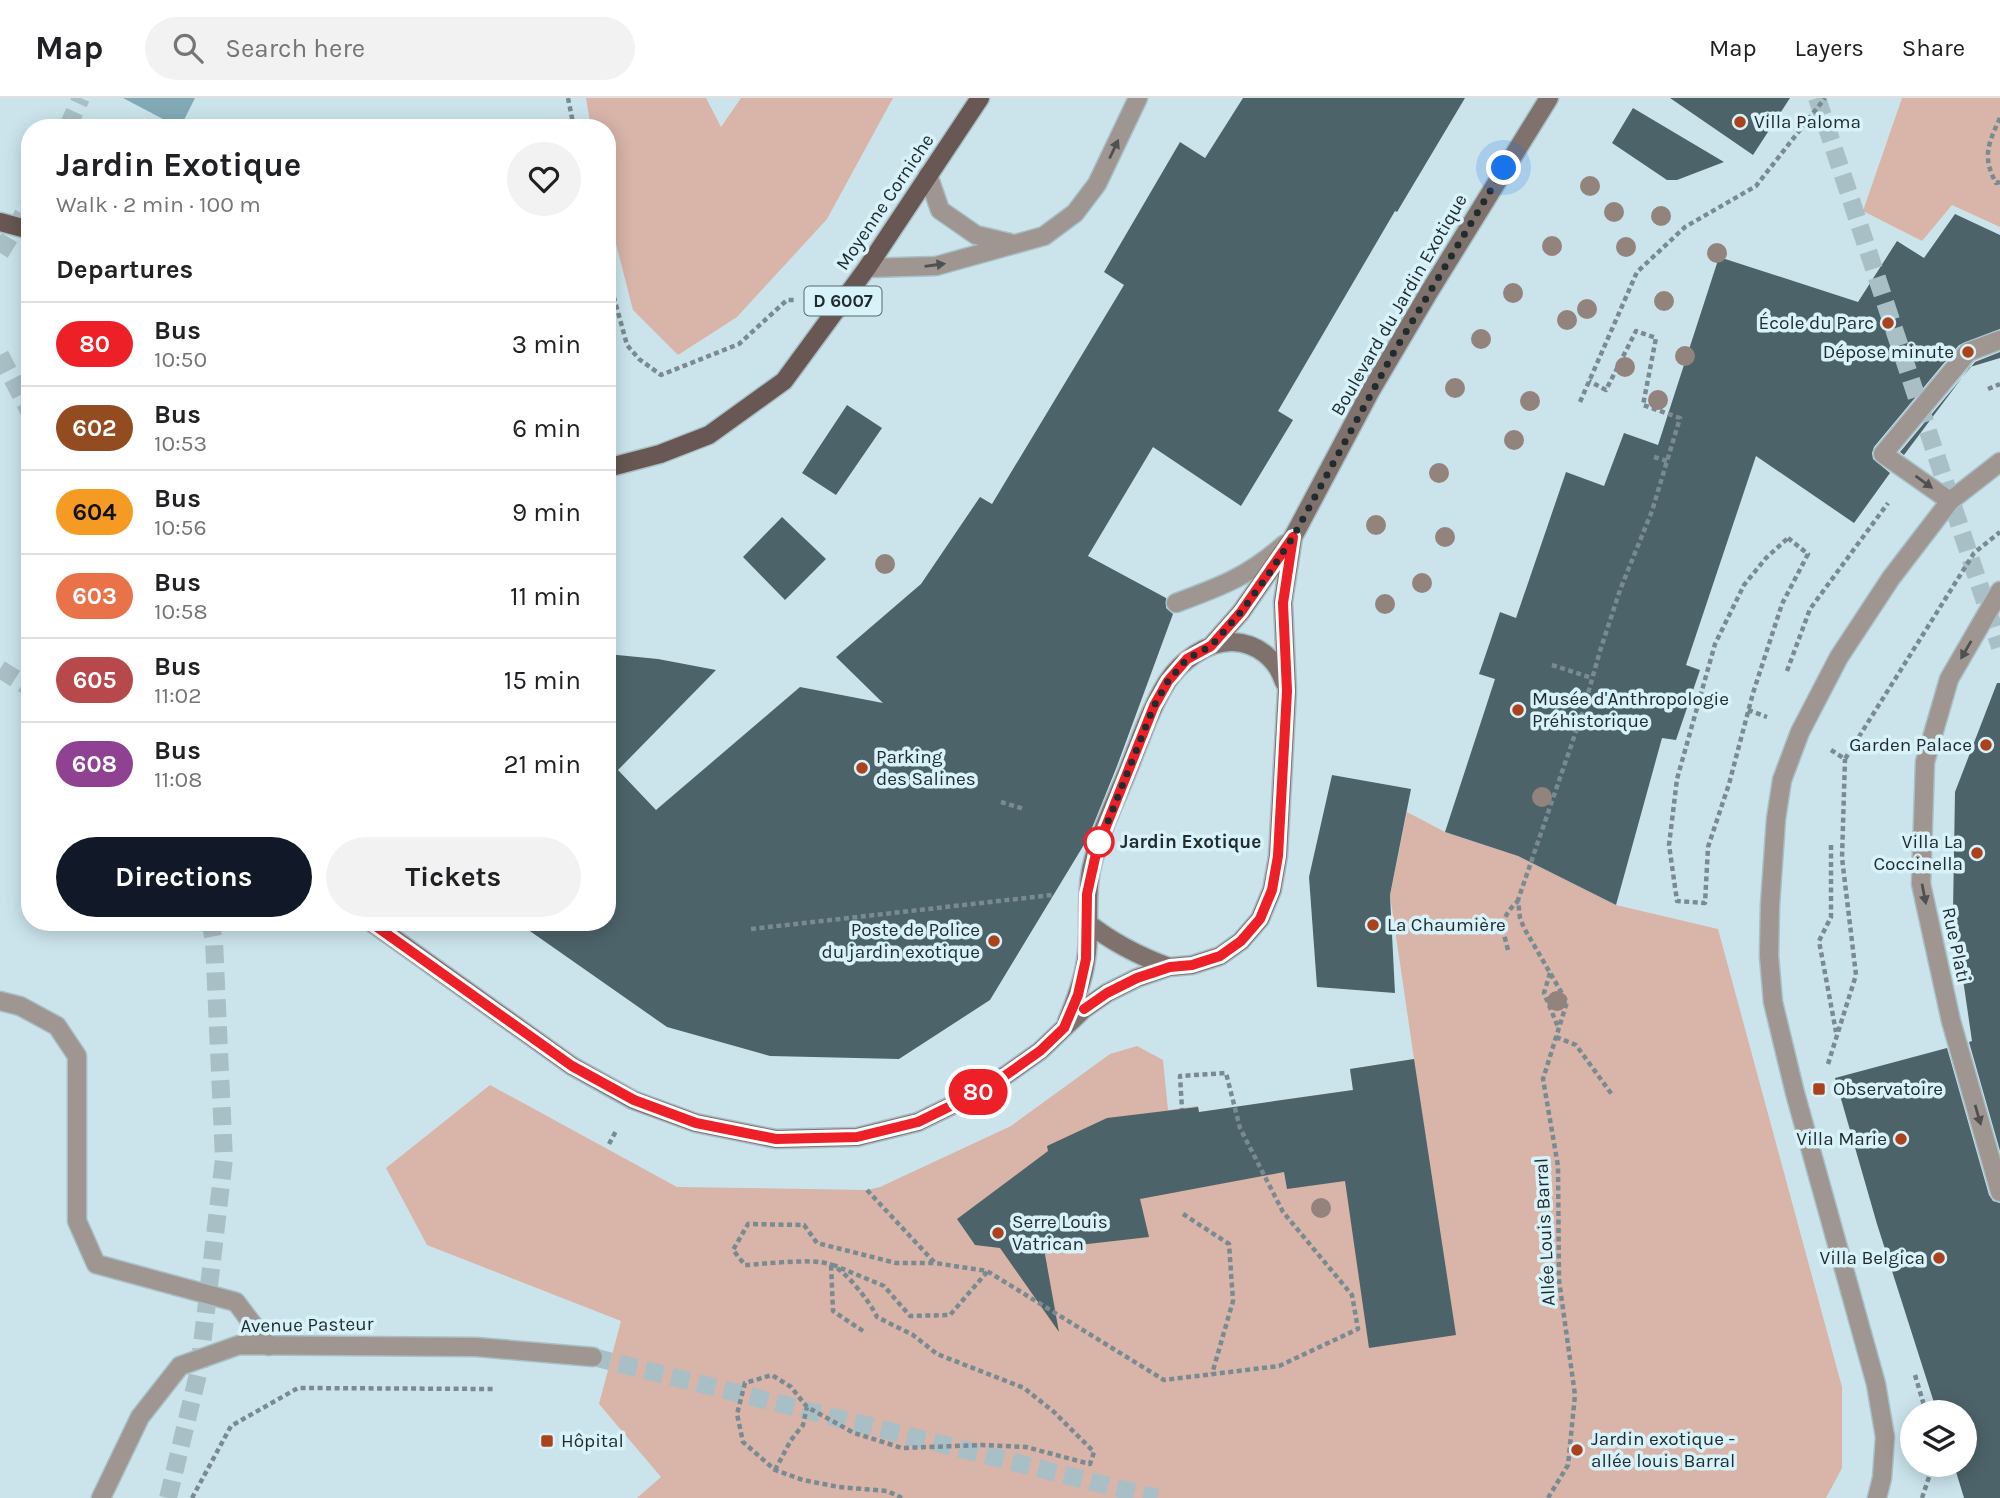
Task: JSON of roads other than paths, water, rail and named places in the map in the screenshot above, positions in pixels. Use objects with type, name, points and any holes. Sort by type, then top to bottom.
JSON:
[{"type":"main road","name":"Moyenne Corniche","points":[[616,466],[660,454],[709,435],[784,381],[867,268],[980,98]]},
{"type":"main road","name":"Boulevard du Jardin Exotique","points":[[1211,646],[1241,612],[1293,537],[1370,392],[1549,98]]},
{"type":"main road","points":[[0,222],[21,228]]},
{"type":"main road","name":"Boulevard du Jardin Exotique","points":[[383,931],[572,1066],[634,1100],[696,1123],[776,1139],[857,1137],[918,1122],[1006,1075],[1040,1051],[1084,1009],[1107,993],[1137,978],[1170,967],[1192,965],[1220,956],[1241,941],[1260,919],[1272,890],[1278,856],[1287,691],[1283,603],[1293,537]]},
{"type":"main road","name":"Boulevard du Jardin Exotique","points":[[1064,1028],[1078,995],[1086,959],[1087,894],[1097,849],[1154,706],[1168,681],[1187,659],[1211,646],[1231,642],[1251,645],[1269,656],[1281,672],[1287,691]]},
{"type":"main road","points":[[1088,923],[1112,942],[1170,967]]},
{"type":"street","points":[[867,268],[936,266],[1044,236],[1075,212],[1097,184],[1138,98]]},
{"type":"street","points":[[928,175],[940,209],[976,234],[1013,244]]},
{"type":"street","points":[[1950,501],[1883,454],[1968,352],[2000,340]]},
{"type":"street","points":[[1877,1498],[1882,1478],[1885,1437],[1876,1384],[1795,1093],[1773,1002],[1769,918],[1776,819],[1782,780],[1800,732],[1839,657],[1891,578],[1950,501],[2000,461]]},
{"type":"street","points":[[1176,604],[1232,582],[1262,564],[1293,537]]},
{"type":"street","name":"Rue Plati","points":[[2000,591],[1949,679],[1925,762],[1921,884],[1951,1021],[2000,1192]]},
{"type":"street","points":[[0,1000],[20,1006],[57,1026],[77,1056],[78,1221],[96,1265],[236,1302],[269,1346]]},
{"type":"street","name":"Avenue Pasteur","points":[[101,1498],[140,1417],[180,1366],[239,1345],[476,1347],[593,1357]]},
{"type":"water","points":[[123,98],[195,98],[184,119],[163,119]]},
{"type":"tunnel","points":[[71,119],[81,98]]},
{"type":"tunnel","points":[[1817,98],[2000,647]]},
{"type":"tunnel","points":[[0,253],[21,218]]},
{"type":"tunnel","points":[[0,355],[21,396]]},
{"type":"tunnel","points":[[0,669],[21,682]]},
{"type":"tunnel","points":[[168,1498],[199,1370],[224,1159],[212,931]]},
{"type":"tunnel","points":[[593,1357],[1157,1498]]},
{"type":"place","name":"Villa Paloma","points":[[1740,122]]},
{"type":"place","name":"École du Parc","points":[[1888,323]]},
{"type":"place","name":"Dépose minute","points":[[1968,352]]},
{"type":"place","name":"Musée d'Anthropologie Préhistorique","points":[[1518,710]]},
{"type":"place","name":"Garden Palace","points":[[1986,745]]},
{"type":"place","name":"Parking des Salines","points":[[862,768]]},
{"type":"place","name":"Jardin Exotique","points":[[1099,842]]},
{"type":"place","name":"Villa La Coccinella","points":[[1977,853]]},
{"type":"place","name":"La Chaumière","points":[[1373,925]]},
{"type":"place","name":"Poste de Police du jardin exotique","points":[[994,941]]},
{"type":"place","name":"Observatoire","points":[[1819,1089]]},
{"type":"place","name":"Villa Marie","points":[[1901,1139]]},
{"type":"place","name":"Serre Louis Vatrican","points":[[998,1233]]},
{"type":"place","name":"Villa Belgica","points":[[1939,1258]]},
{"type":"place","name":"Hôpital","points":[[547,1441]]},
{"type":"place","name":"Jardin exotique - allée louis Barral","points":[[1577,1450]]}]
